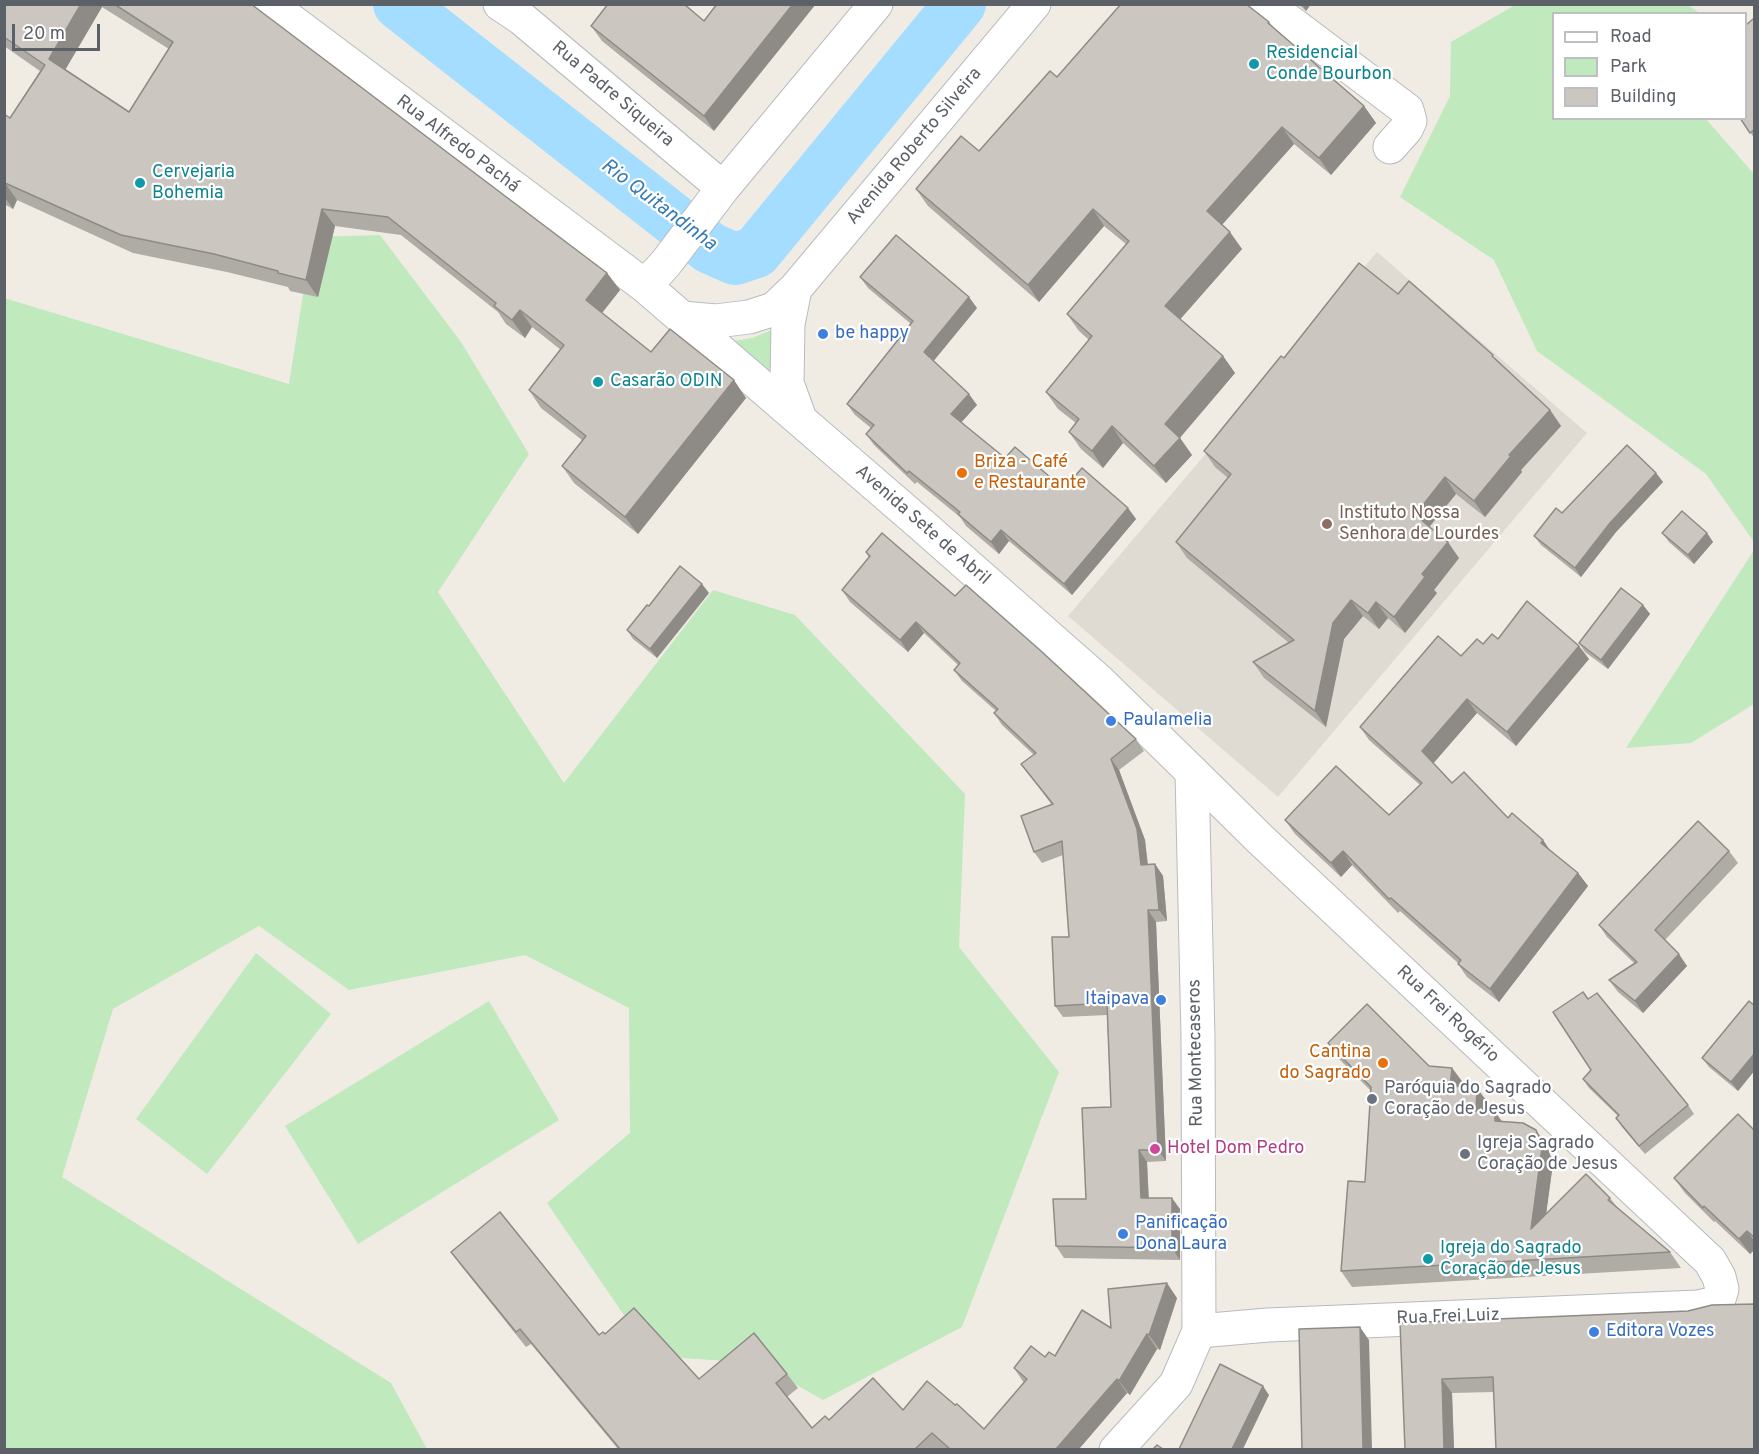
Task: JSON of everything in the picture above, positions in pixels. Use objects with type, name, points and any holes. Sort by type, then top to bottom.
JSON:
[{"type":"main road","name":"Rua Alfredo Pachá","points":[[269,4],[655,274]]},
{"type":"main road","name":"Rua Padre Siqueira","points":[[500,4],[521,18],[720,192]]},
{"type":"main road","points":[[655,274],[876,4]]},
{"type":"main road","name":"Avenida Roberto Silveira","points":[[682,318],[716,321],[749,317],[774,309],[795,289],[1034,4]]},
{"type":"main road","points":[[1266,4],[1407,110],[1410,121],[1390,147]]},
{"type":"main road","name":"Avenida Sete de Abril","points":[[655,274],[682,318],[1100,682],[1192,772]]},
{"type":"main road","name":"Avenida Roberto Silveira","points":[[795,289],[788,324],[787,383],[800,420]]},
{"type":"main road","name":"Rua Frei Rogério","points":[[1192,772],[1268,847],[1710,1261],[1719,1277],[1722,1289],[1719,1299],[1713,1304],[1698,1307]]},
{"type":"main road","name":"Rua Montecaseros","points":[[1116,1449],[1176,1384],[1199,1331],[1198,1038],[1192,772]]},
{"type":"main road","name":"Rua Frei Luiz","points":[[1199,1331],[1280,1325],[1698,1307]]},
{"type":"shaded area","name":"Instituto Nossa Senhora de Lourdes","points":[[1377,252],[1587,433],[1278,797],[1068,616]]},
{"type":"green space","points":[[1686,4],[1698,12],[1552,12],[1552,120],[1707,120],[1754,174],[1754,542],[1706,474],[1537,351],[1494,260],[1400,197],[1450,96],[1451,42],[1515,5]]},
{"type":"green space","points":[[380,235],[461,342],[529,454],[438,592],[564,783],[713,590],[795,615],[965,794],[959,947],[1059,1072],[962,1327],[823,1400],[758,1363],[652,1356],[547,1203],[630,1133],[629,1008],[525,955],[349,990],[259,926],[113,1009],[62,1177],[391,1383],[427,1449],[5,1449],[4,298],[289,384],[312,237]]},
{"type":"green space","points":[[774,329],[771,355],[774,383],[728,342],[752,338]]},
{"type":"green space","points":[[1754,550],[1754,704],[1691,743],[1626,748]]},
{"type":"green space","points":[[256,953],[331,1014],[207,1174],[136,1119]]},
{"type":"green space","points":[[489,1001],[559,1120],[358,1244],[285,1126]]},
{"type":"building","name":"Cervejaria Bohemia","points":[[4,4],[81,4],[49,59],[129,112],[173,42],[114,4],[251,4],[607,273],[586,300],[651,352],[670,329],[734,380],[625,517],[562,466],[586,436],[529,390],[564,345],[520,310],[512,320],[494,306],[496,303],[388,217],[322,209],[306,280],[214,254],[121,235],[4,184],[4,114],[10,118],[45,65],[4,37]]},
{"type":"building","points":[[608,4],[684,4],[704,21],[717,4],[793,4],[704,116],[591,26]]},
{"type":"building","points":[[1121,4],[1246,4],[1364,106],[1319,158],[1282,127],[1207,211],[1230,232],[1165,306],[1223,356],[1165,424],[1180,438],[1154,466],[1112,426],[1092,451],[1069,432],[1079,419],[1046,392],[1092,336],[1067,314],[1129,241],[1093,209],[1028,285],[916,189],[961,136],[979,151],[1050,71],[1057,77]]},
{"type":"building","points":[[1753,19],[1755,21],[1755,129],[1750,133],[1741,120],[1747,120],[1747,24]]},
{"type":"building","points":[[896,235],[969,297],[924,352],[969,394],[951,414],[1005,458],[1015,447],[1064,489],[1082,468],[1128,508],[1064,584],[1001,530],[991,542],[958,514],[960,512],[909,471],[907,473],[866,434],[874,425],[847,404],[913,321],[860,277]]},
{"type":"building","points":[[1359,263],[1398,294],[1409,281],[1493,355],[1550,410],[1509,455],[1511,456],[1474,501],[1445,477],[1415,515],[1448,542],[1422,574],[1425,577],[1394,617],[1376,602],[1368,613],[1351,600],[1333,623],[1315,711],[1253,662],[1294,640],[1176,542],[1231,474],[1204,451],[1281,356],[1284,358]]},
{"type":"building","points":[[1627,445],[1656,473],[1610,523],[1575,568],[1534,536],[1556,508],[1562,513]]},
{"type":"building","points":[[1682,511],[1707,533],[1688,555],[1662,533]]},
{"type":"building","points":[[882,533],[955,596],[966,585],[1136,739],[1111,759],[1137,829],[1141,865],[1155,864],[1159,910],[1148,910],[1158,1150],[1139,1150],[1141,1198],[1172,1198],[1172,1248],[1056,1246],[1053,1199],[1086,1199],[1082,1108],[1111,1107],[1107,1003],[1055,1006],[1052,937],[1069,937],[1062,841],[1034,852],[1021,816],[1053,804],[1021,764],[1036,753],[994,713],[998,709],[954,670],[960,663],[916,622],[900,640],[842,590],[870,556],[866,552]]},
{"type":"building","points":[[680,566],[702,584],[650,649],[627,630]]},
{"type":"building","points":[[1621,588],[1643,605],[1601,660],[1579,643]]},
{"type":"building","points":[[1527,601],[1579,646],[1507,732],[1467,699],[1422,751],[1452,783],[1464,772],[1508,818],[1512,813],[1543,840],[1541,843],[1578,873],[1490,989],[1458,964],[1461,960],[1391,898],[1389,899],[1343,851],[1331,863],[1285,820],[1336,766],[1389,815],[1422,783],[1360,727],[1438,636],[1461,656],[1477,639],[1483,644],[1492,634],[1498,639]]},
{"type":"building","points":[[1698,821],[1729,851],[1655,930],[1679,954],[1635,1001],[1609,980],[1637,962],[1599,925]]},
{"type":"building","points":[[1583,992],[1588,999],[1597,993],[1688,1105],[1639,1146],[1616,1118],[1619,1115],[1583,1079],[1591,1070],[1553,1012]]},
{"type":"building","points":[[1749,1001],[1755,1006],[1755,1053],[1731,1082],[1702,1058]]},
{"type":"building","points":[[1367,1004],[1429,1066],[1452,1068],[1450,1086],[1477,1088],[1476,1111],[1495,1112],[1495,1121],[1523,1123],[1536,1130],[1542,1147],[1531,1229],[1586,1174],[1610,1198],[1608,1200],[1670,1252],[1341,1271],[1348,1181],[1365,1182],[1371,1087],[1328,1043]]},
{"type":"building","points":[[1738,1114],[1755,1131],[1755,1238],[1747,1231],[1739,1239],[1704,1206],[1703,1208],[1674,1178]]},
{"type":"building","points":[[500,1212],[599,1335],[603,1332],[605,1334],[634,1308],[699,1379],[754,1333],[787,1374],[776,1383],[812,1428],[825,1416],[829,1420],[873,1378],[903,1410],[927,1381],[984,1429],[1027,1379],[1014,1368],[1031,1346],[1045,1357],[1049,1352],[1055,1356],[1082,1310],[1111,1328],[1108,1289],[1167,1283],[1149,1335],[1147,1334],[1119,1381],[1117,1379],[1056,1449],[950,1449],[932,1433],[915,1449],[620,1449],[520,1329],[516,1332],[451,1252]]},
{"type":"building","points":[[1755,1304],[1755,1449],[1496,1449],[1493,1377],[1442,1379],[1444,1449],[1405,1449],[1400,1323],[1688,1311],[1712,1305]]},
{"type":"building","points":[[1360,1327],[1363,1449],[1302,1449],[1299,1329]]},
{"type":"building","points":[[1220,1364],[1263,1386],[1232,1449],[1179,1449]]},
{"type":"waterway","name":"Rio Quitandinha","points":[[399,4],[710,248],[735,259],[756,252],[960,4]]},
{"type":"place","name":"Residencial Conde Bourbon","points":[[1254,64]]},
{"type":"place","name":"Cervejaria Bohemia","points":[[140,183]]},
{"type":"place","name":"be happy","points":[[823,334]]},
{"type":"place","name":"Casarão ODIN","points":[[598,382]]},
{"type":"place","name":"Briza - Café e Restaurante","points":[[962,473]]},
{"type":"place","name":"Instituto Nossa Senhora de Lourdes","points":[[1327,524]]},
{"type":"place","name":"Paulamelia","points":[[1111,721]]},
{"type":"place","name":"Itaipava","points":[[1161,1000]]},
{"type":"place","name":"Cantina do Sagrado","points":[[1383,1063]]},
{"type":"place","name":"Paróquia do Sagrado Coração de Jesus","points":[[1372,1099]]},
{"type":"place","name":"Hotel Dom Pedro","points":[[1155,1149]]},
{"type":"place","name":"Igreja Sagrado Coração de Jesus","points":[[1465,1154]]},
{"type":"place","name":"Panificação Dona Laura","points":[[1123,1234]]},
{"type":"place","name":"Igreja do Sagrado Coração de Jesus","points":[[1428,1259]]},
{"type":"place","name":"Editora Vozes","points":[[1594,1332]]}]
